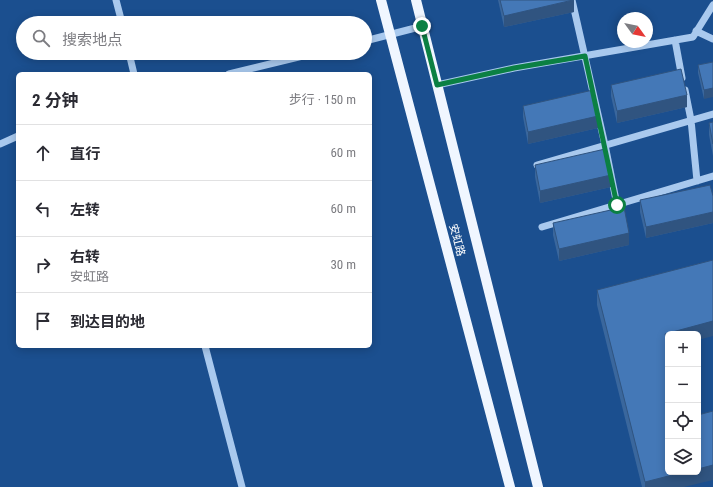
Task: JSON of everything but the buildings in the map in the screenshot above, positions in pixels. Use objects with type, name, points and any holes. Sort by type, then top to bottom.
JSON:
[{"type":"main road","name":"安虹路","points":[[381,0],[510,487]]},
{"type":"main road","name":"安虹路","points":[[416,0],[538,487]]},
{"type":"street","points":[[116,0],[120,16]]},
{"type":"street","points":[[572,0],[617,205]]},
{"type":"street","points":[[437,85],[514,68],[693,37],[713,5]]},
{"type":"street","points":[[372,39],[422,26]]},
{"type":"street","points":[[696,32],[713,39]]},
{"type":"street","points":[[675,40],[691,120],[698,181]]},
{"type":"street","points":[[131,60],[134,72]]},
{"type":"street","points":[[237,72],[286,60]]},
{"type":"street","points":[[537,165],[713,114]]},
{"type":"street","points":[[0,144],[16,137]]},
{"type":"street","points":[[542,227],[713,176]]},
{"type":"street","points":[[206,348],[242,487]]},
{"type":"route","points":[[422,26],[437,85],[514,68],[585,56],[617,205]]}]
